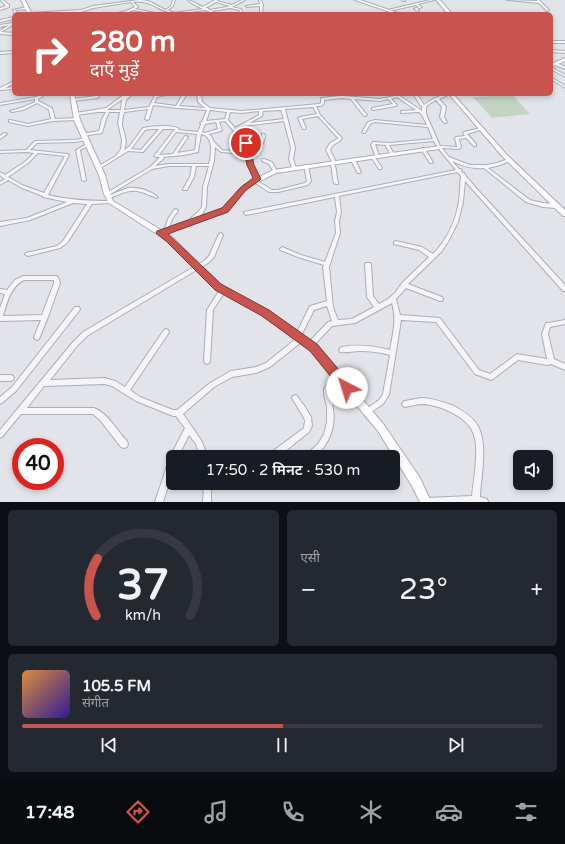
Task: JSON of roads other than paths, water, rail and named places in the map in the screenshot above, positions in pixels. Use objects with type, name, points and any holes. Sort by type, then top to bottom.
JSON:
[{"type":"street","points":[[0,8],[7,5],[2,0]]},
{"type":"street","points":[[22,0],[29,12]]},
{"type":"street","points":[[64,12],[81,11],[93,7],[142,0],[171,12]]},
{"type":"street","points":[[167,10],[172,6],[174,0]]},
{"type":"street","points":[[189,0],[212,12]]},
{"type":"street","points":[[204,8],[216,0],[240,10],[241,12]]},
{"type":"street","points":[[237,0],[243,1]]},
{"type":"street","points":[[260,0],[262,5],[261,12]]},
{"type":"street","points":[[353,0],[388,12]]},
{"type":"street","points":[[357,0],[394,12]]},
{"type":"street","points":[[389,10],[433,0]]},
{"type":"street","points":[[438,0],[448,12]]},
{"type":"street","points":[[508,4],[506,0],[539,1],[548,10]]},
{"type":"street","points":[[204,1],[211,3]]},
{"type":"street","points":[[216,12],[243,1]]},
{"type":"street","points":[[122,12],[138,6],[132,2]]},
{"type":"street","points":[[119,4],[122,7]]},
{"type":"street","points":[[416,4],[421,7],[415,9],[418,11]]},
{"type":"street","points":[[247,6],[262,5]]},
{"type":"street","points":[[105,6],[112,12]]},
{"type":"street","points":[[15,12],[14,10],[27,8]]},
{"type":"street","points":[[132,9],[148,12]]},
{"type":"street","points":[[182,12],[207,9]]},
{"type":"street","points":[[1,20],[12,18]]},
{"type":"street","points":[[0,26],[12,23]]},
{"type":"street","points":[[0,32],[12,24]]},
{"type":"street","points":[[4,29],[12,29]]},
{"type":"street","points":[[0,32],[12,34]]},
{"type":"street","points":[[553,42],[565,42]]},
{"type":"street","points":[[553,51],[565,52]]},
{"type":"street","points":[[0,53],[12,52]]},
{"type":"street","points":[[6,53],[6,60]]},
{"type":"street","points":[[553,66],[564,61]]},
{"type":"street","points":[[553,66],[565,68]]},
{"type":"street","points":[[553,66],[565,76]]},
{"type":"street","points":[[553,79],[565,86]]},
{"type":"street","points":[[0,89],[12,83]]},
{"type":"street","points":[[0,89],[12,88]]},
{"type":"street","points":[[12,111],[22,109],[41,96]]},
{"type":"street","points":[[97,96],[72,97],[76,116],[109,198],[163,232],[212,282],[223,290],[265,313],[310,345],[381,428],[416,482],[426,502],[476,500],[484,502]]},
{"type":"street","points":[[10,120],[28,125],[76,116],[99,111],[110,106],[123,96]]},
{"type":"street","points":[[120,155],[123,149],[124,140],[120,122],[124,100],[128,96]]},
{"type":"street","points":[[147,119],[156,96]]},
{"type":"street","points":[[177,108],[184,96]]},
{"type":"street","points":[[199,96],[200,102],[209,109]]},
{"type":"street","points":[[99,111],[122,111],[151,106],[229,111],[261,111],[322,105],[321,100],[324,98],[342,96],[380,100],[394,96]]},
{"type":"street","points":[[397,96],[424,114]]},
{"type":"street","points":[[417,96],[424,105],[424,114],[439,147],[565,289]]},
{"type":"street","points":[[412,106],[424,105],[444,96]]},
{"type":"street","points":[[453,96],[509,160],[565,214]]},
{"type":"street","points":[[352,98],[365,115]]},
{"type":"street","points":[[373,109],[395,105],[389,98]]},
{"type":"street","points":[[437,99],[444,108],[442,117],[445,122]]},
{"type":"street","points":[[0,104],[37,100],[51,109],[53,120]]},
{"type":"street","points":[[314,106],[319,115],[340,138],[340,140],[331,144],[328,150],[335,170],[334,175],[336,183]]},
{"type":"street","points":[[109,198],[151,168],[162,158],[175,154],[196,152],[202,123],[209,109]]},
{"type":"street","points":[[283,109],[293,148],[291,159],[294,168]]},
{"type":"street","points":[[27,151],[36,142],[85,140],[101,132],[104,119],[108,111]]},
{"type":"street","points":[[226,120],[229,111]]},
{"type":"street","points":[[234,130],[261,115],[261,111]]},
{"type":"street","points":[[402,112],[418,111]]},
{"type":"street","points":[[304,128],[300,118],[319,115]]},
{"type":"street","points":[[202,123],[226,120]]},
{"type":"street","points":[[226,120],[246,143],[250,165],[256,180],[271,191],[278,191],[306,184],[309,181],[306,166]]},
{"type":"street","points":[[243,125],[286,120]]},
{"type":"street","points":[[176,131],[206,134],[220,130],[217,121]]},
{"type":"street","points":[[364,132],[369,123],[375,122],[429,126]]},
{"type":"street","points":[[98,168],[128,150],[144,129],[161,129],[170,127],[177,128],[176,131]]},
{"type":"street","points":[[128,150],[142,150],[161,129]]},
{"type":"street","points":[[475,145],[467,137],[466,132],[481,129]]},
{"type":"street","points":[[162,158],[157,157],[157,154],[176,131]]},
{"type":"street","points":[[0,138],[4,134]]},
{"type":"street","points":[[206,134],[221,151],[248,154],[262,144],[264,140],[263,135]]},
{"type":"street","points":[[175,154],[186,137]]},
{"type":"street","points":[[163,232],[225,210],[242,189],[275,171],[439,147],[458,148],[457,138],[467,137]]},
{"type":"street","points":[[84,180],[78,150],[85,140]]},
{"type":"street","points":[[380,168],[375,157],[373,144],[435,140]]},
{"type":"street","points":[[187,224],[203,210],[205,187],[212,165],[213,143]]},
{"type":"street","points":[[386,144],[392,154]]},
{"type":"street","points":[[423,150],[431,162]]},
{"type":"street","points":[[0,152],[27,151],[67,156],[45,196]]},
{"type":"street","points":[[3,180],[22,166],[37,152]]},
{"type":"street","points":[[448,157],[467,165],[485,167],[498,165],[509,160]]},
{"type":"street","points":[[263,160],[271,163],[275,171]]},
{"type":"street","points":[[353,160],[359,172]]},
{"type":"street","points":[[151,168],[169,165],[212,165]]},
{"type":"street","points":[[185,189],[193,173],[194,165]]},
{"type":"street","points":[[485,167],[528,201],[543,205],[555,206]]},
{"type":"street","points":[[246,213],[461,172]]},
{"type":"street","points":[[310,345],[327,327],[336,323],[353,321],[393,298],[444,245],[456,222],[461,202],[461,172]]},
{"type":"street","points":[[0,173],[3,180],[45,196],[72,202],[90,203],[140,188],[156,197]]},
{"type":"street","points":[[336,195],[339,212],[337,221],[338,233],[327,264],[329,303],[336,323]]},
{"type":"street","points":[[0,224],[28,219],[72,202]]},
{"type":"street","points":[[28,254],[58,247],[65,242],[90,203]]},
{"type":"street","points":[[163,232],[176,211]]},
{"type":"street","points":[[0,435],[85,334],[208,260],[221,235]]},
{"type":"street","points":[[396,243],[420,248],[433,257]]},
{"type":"street","points":[[282,249],[327,264]]},
{"type":"street","points":[[368,264],[369,292],[372,300],[378,307]]},
{"type":"street","points":[[37,338],[45,317],[57,283],[56,278],[22,278],[17,281],[8,292],[0,317],[45,317]]},
{"type":"street","points":[[404,285],[440,299]]},
{"type":"street","points":[[207,361],[210,310],[223,290]]},
{"type":"street","points":[[0,291],[8,292]]},
{"type":"street","points":[[367,412],[381,402],[386,395],[398,317],[393,298]]},
{"type":"street","points":[[43,383],[105,381],[113,383],[138,399],[173,413],[178,413],[212,385],[231,374],[256,370],[268,365],[300,337],[312,308],[329,303]]},
{"type":"street","points":[[0,401],[14,390],[77,309]]},
{"type":"street","points":[[398,317],[438,320],[476,372],[491,377],[517,357],[547,362],[551,361],[565,367]]},
{"type":"street","points":[[551,361],[545,334],[548,325],[565,322]]},
{"type":"street","points":[[126,391],[166,332]]},
{"type":"street","points":[[342,350],[369,347],[393,353]]},
{"type":"street","points":[[317,450],[325,442],[329,431],[330,410],[327,389],[337,376]]},
{"type":"street","points":[[0,378],[11,378]]},
{"type":"street","points":[[281,450],[307,430],[309,426],[308,417],[295,398]]},
{"type":"street","points":[[405,404],[423,401],[443,406],[464,416],[476,429],[479,440],[476,500]]},
{"type":"street","points":[[20,411],[94,411],[99,414],[116,437],[124,444]]},
{"type":"street","points":[[178,413],[199,442],[202,450]]},
{"type":"street","points":[[178,450],[189,428]]},
{"type":"street","points":[[159,502],[166,481]]},
{"type":"street","points":[[207,502],[208,490]]}]
